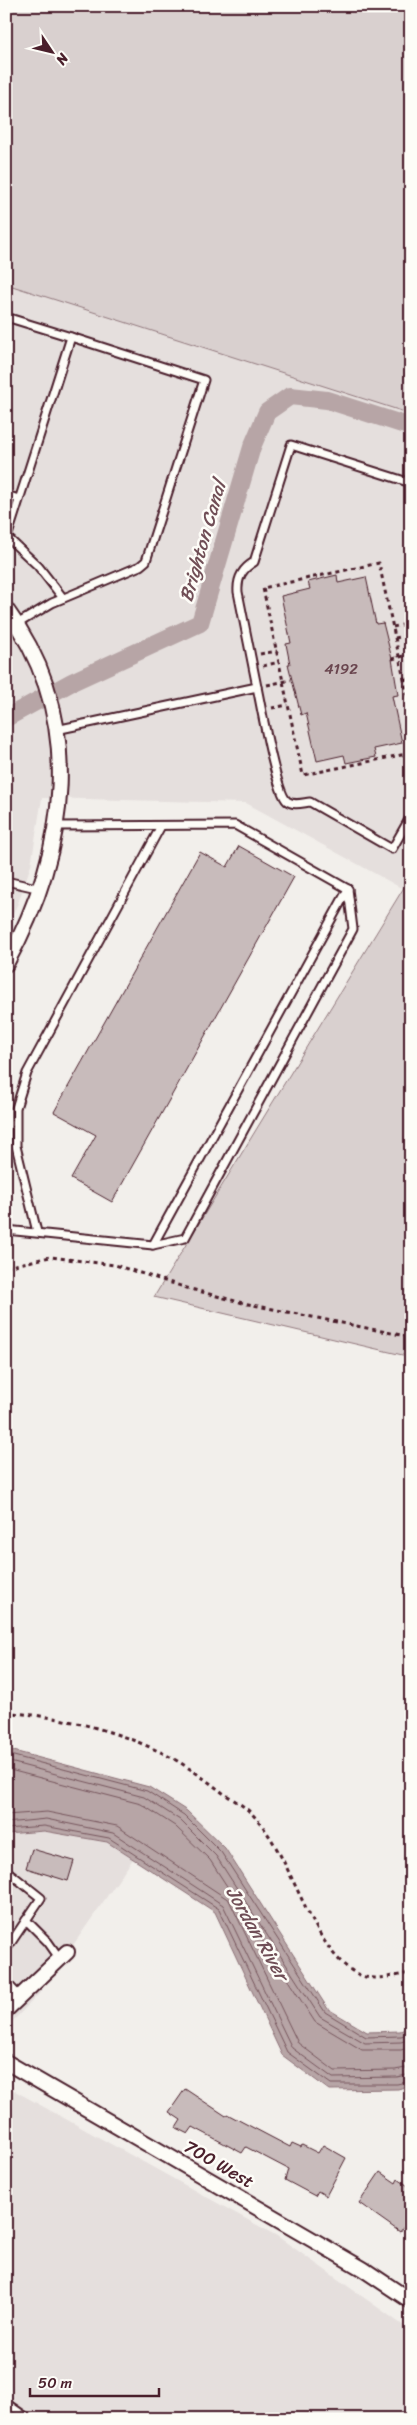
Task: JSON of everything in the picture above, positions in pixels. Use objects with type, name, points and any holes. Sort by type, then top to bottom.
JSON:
[{"type":"street","points":[[6,610],[17,624],[45,682],[56,730],[60,773],[57,826],[53,850],[41,889],[22,935],[6,964]]},
{"type":"street","points":[[6,2010],[64,1956]]},
{"type":"street","name":"700 West","points":[[6,2062],[364,2269],[411,2301]]},
{"type":"lane","points":[[6,317],[204,380],[146,561],[140,566],[63,598],[17,624]]},
{"type":"lane","points":[[63,598],[38,566],[7,540],[71,337]]},
{"type":"lane","points":[[411,483],[291,445],[254,562],[243,571],[238,580],[238,592],[256,687],[282,796],[296,804],[310,802],[392,849],[411,816]]},
{"type":"lane","points":[[6,495],[19,499]]},
{"type":"lane","points":[[56,730],[256,687]]},
{"type":"lane","points":[[57,826],[235,825],[348,889]]},
{"type":"lane","points":[[37,1232],[16,1146],[16,1108],[27,1073],[161,826]]},
{"type":"lane","points":[[6,881],[41,889]]},
{"type":"lane","points":[[153,1245],[348,889]]},
{"type":"lane","points":[[6,1230],[153,1245],[185,1238],[353,929],[348,889]]},
{"type":"lane","points":[[6,1870],[41,1898],[6,1950]]},
{"type":"lane","points":[[26,1920],[64,1956]]},
{"type":"lane","points":[[6,1982],[20,1997]]},
{"type":"lane","points":[[6,2403],[29,2419]]},
{"type":"path","points":[[411,712],[379,563],[263,588],[303,775],[411,752]]},
{"type":"path","points":[[392,627],[411,623]]},
{"type":"path","points":[[395,638],[411,634]]},
{"type":"path","points":[[392,659],[411,654]]},
{"type":"path","points":[[404,680],[411,678]]},
{"type":"path","points":[[256,687],[291,680]]},
{"type":"path","points":[[262,709],[288,704]]},
{"type":"path","points":[[6,1267],[50,1258],[115,1265],[187,1288],[243,1303],[411,1337]]},
{"type":"path","points":[[6,1713],[23,1713],[108,1732],[156,1749],[191,1769],[251,1813],[276,1847],[311,1918],[336,1959],[363,1976],[386,1977],[411,1973]]},
{"type":"shaded area","points":[[6,6],[411,6],[411,414],[6,284]]},
{"type":"shaded area","points":[[6,280],[411,411],[411,875],[403,889],[246,803],[42,798],[31,865],[18,903],[6,929]]},
{"type":"shaded area","points":[[411,875],[411,1357],[154,1297],[403,889]]},
{"type":"shaded area","points":[[44,1831],[107,1842],[133,1859],[39,1994],[6,2028],[6,1834]]},
{"type":"shaded area","points":[[6,2086],[277,2236],[411,2331],[411,2419],[6,2419]]},
{"type":"water","name":"Jordan River","points":[[6,1749],[149,1787],[187,1811],[225,1848],[328,2009],[367,2032],[400,2031],[411,2027],[411,2085],[398,2089],[329,2090],[282,2055],[215,1912],[107,1842],[44,1831],[6,1834]]},
{"type":"building","points":[[337,575],[338,583],[366,577],[376,624],[383,623],[392,659],[398,695],[392,696],[402,743],[374,749],[376,757],[346,763],[344,755],[317,761],[306,713],[301,715],[288,664],[290,664],[286,644],[291,643],[281,596],[310,589],[308,582]]},
{"type":"building","points":[[239,846],[294,877],[112,1202],[71,1179],[96,1135],[54,1112],[200,852],[227,867]]},
{"type":"building","points":[[32,1849],[74,1861],[68,1881],[26,1868]]},
{"type":"building","points":[[185,2089],[226,2116],[227,2114],[290,2147],[292,2143],[301,2147],[302,2145],[318,2153],[323,2145],[346,2158],[326,2196],[318,2191],[315,2196],[285,2180],[288,2169],[246,2147],[242,2153],[193,2127],[188,2134],[176,2128],[181,2120],[169,2112]]},
{"type":"building","points":[[380,2172],[396,2183],[398,2179],[411,2188],[411,2217],[400,2232],[359,2203]]},
{"type":"waterway","name":"Brighton Canal","points":[[6,718],[72,682],[200,623],[252,447],[267,412],[290,396],[327,400],[411,427]]}]
